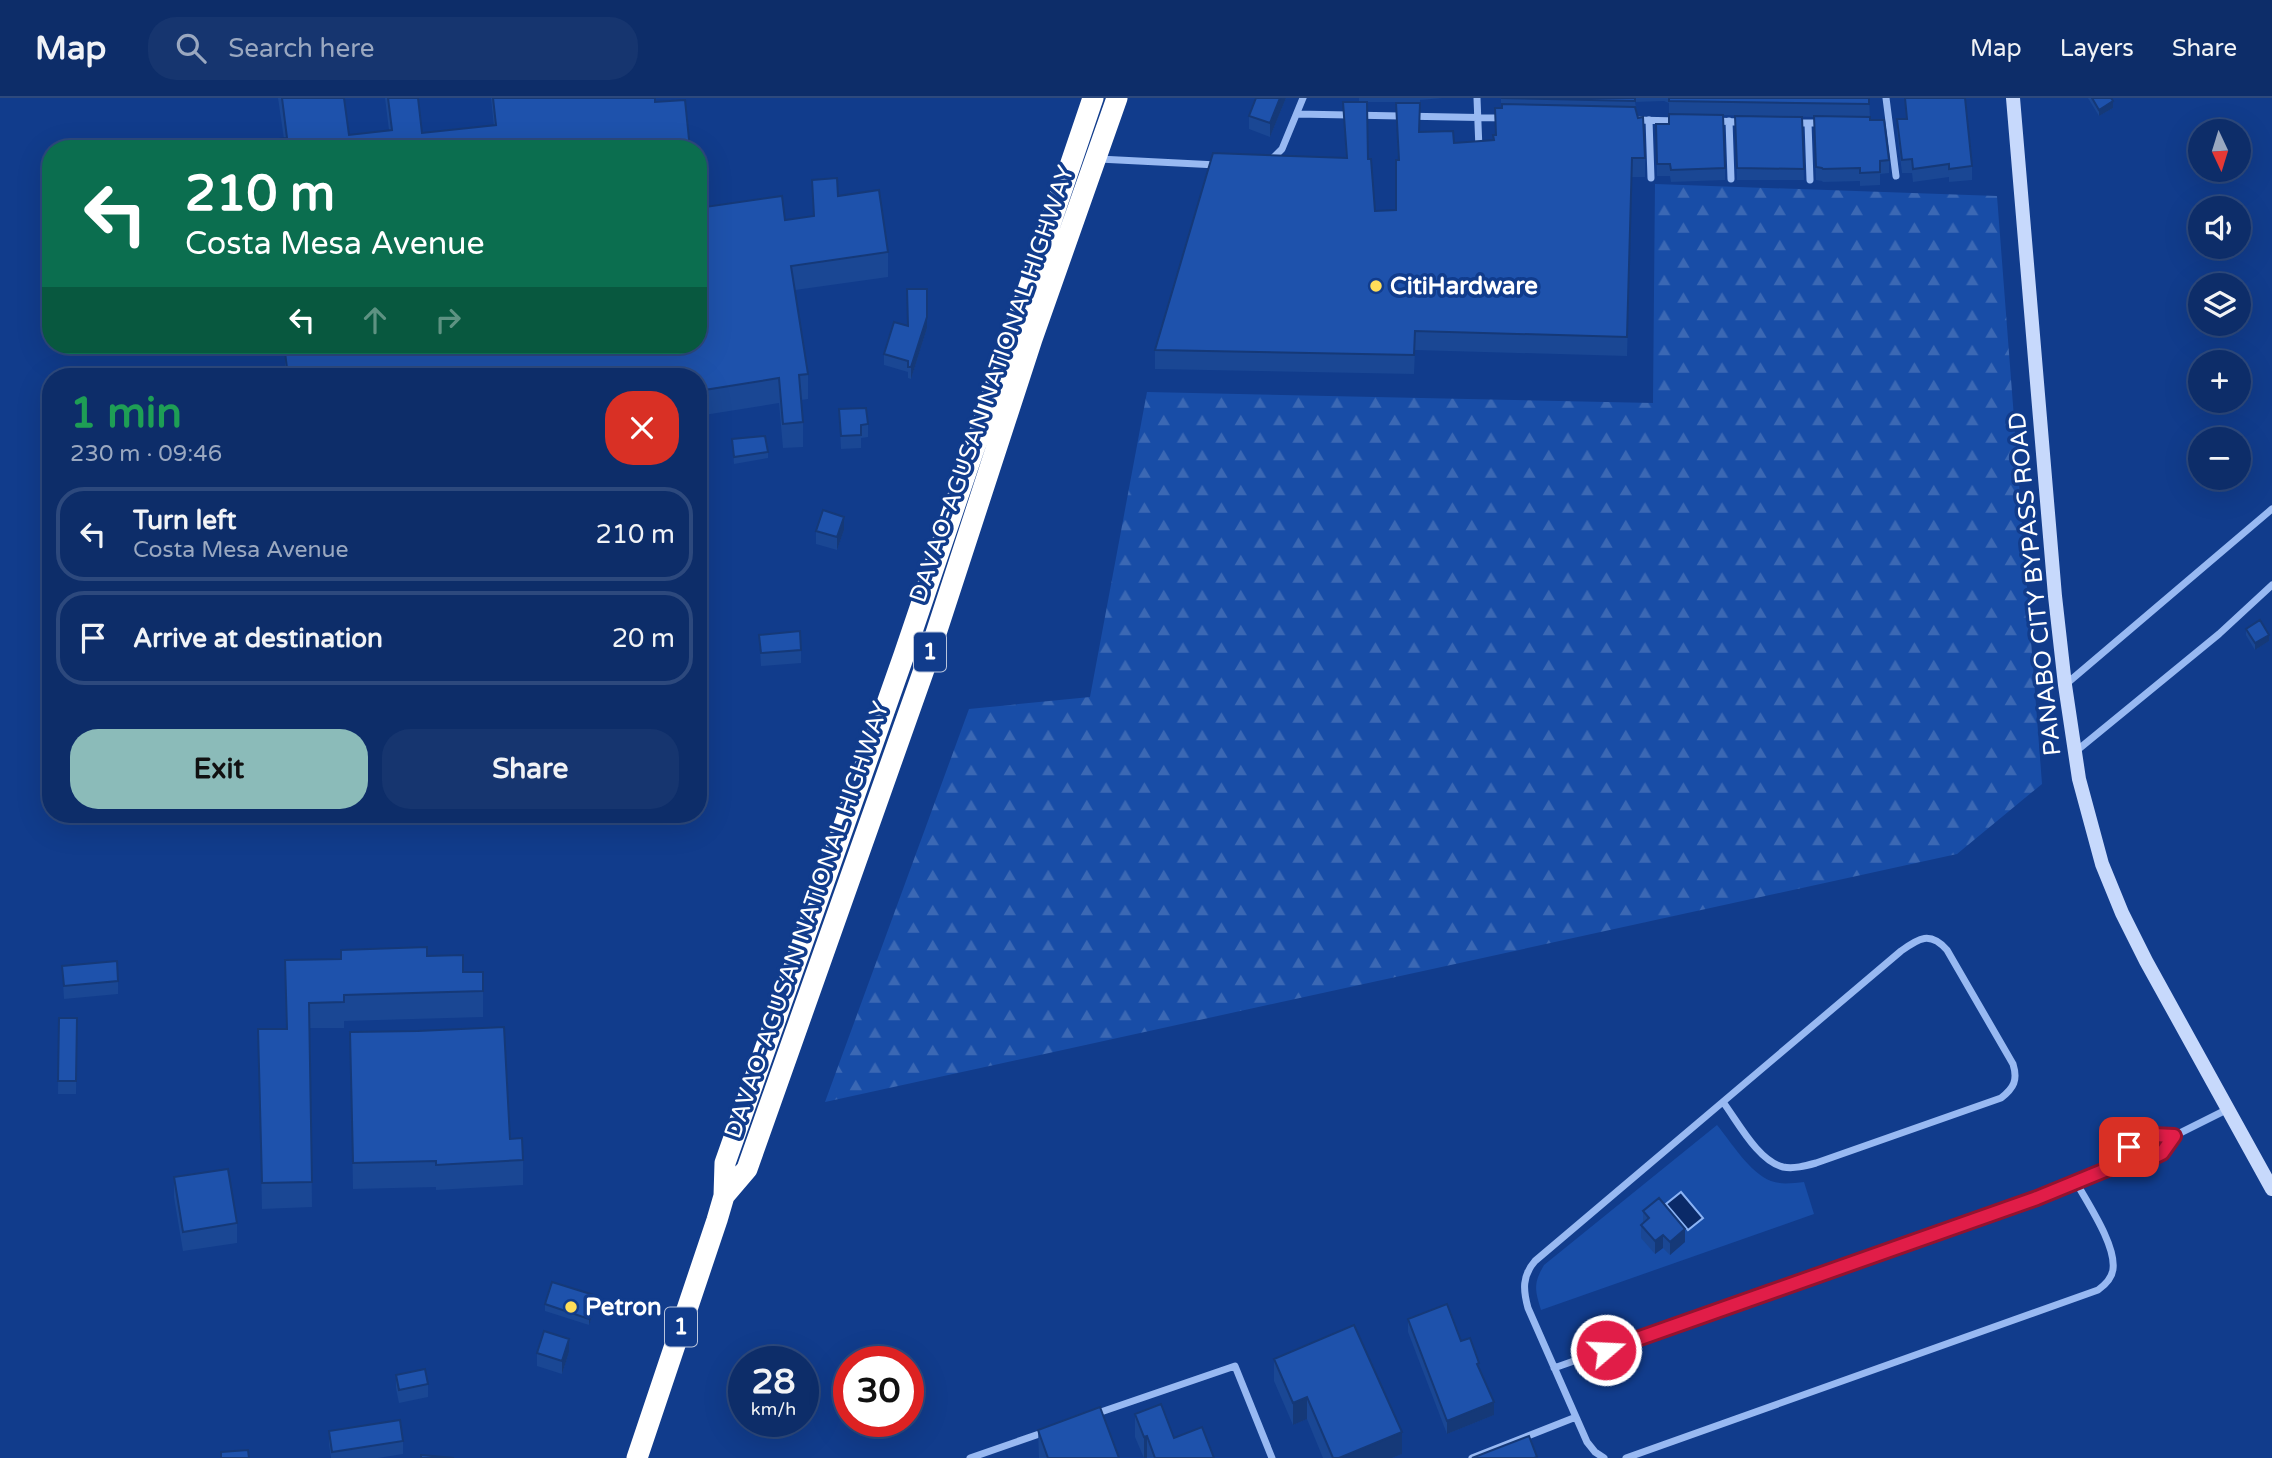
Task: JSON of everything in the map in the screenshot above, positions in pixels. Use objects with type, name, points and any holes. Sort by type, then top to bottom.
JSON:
[{"type":"highway","name":"DAVAO-AGUSAN NATIONAL HIGHWAY","points":[[637,1458],[724,1196],[725,1163],[904,655],[1093,98]]},
{"type":"highway","name":"DAVAO-AGUSAN NATIONAL HIGHWAY","points":[[724,1196],[747,1169],[926,664],[1032,339],[1117,98]]},
{"type":"highway","points":[[904,655],[926,664]]},
{"type":"main road","name":"PANABO CITY BYPASS ROAD","points":[[2013,98],[2053,582],[2075,752],[2091,830],[2122,913],[2272,1189]]},
{"type":"street","points":[[1260,164],[1276,157],[1282,149],[1303,98]]},
{"type":"street","points":[[1477,98],[1479,150]]},
{"type":"street","points":[[1886,98],[1896,176]]},
{"type":"street","points":[[1297,114],[1517,118]]},
{"type":"street","points":[[1623,120],[1689,121]]},
{"type":"street","points":[[1649,120],[1651,178]]},
{"type":"street","points":[[1702,121],[1755,122]]},
{"type":"street","points":[[1729,121],[1731,179]]},
{"type":"street","points":[[1782,122],[1835,123]]},
{"type":"street","points":[[1808,123],[1810,180]]},
{"type":"street","points":[[1876,124],[1889,124]]},
{"type":"street","points":[[1096,159],[1224,165]]},
{"type":"street","points":[[2065,685],[2272,509]]},
{"type":"street","points":[[2075,752],[2220,634],[2272,585]]},
{"type":"street","points":[[1604,1458],[1587,1442],[1528,1308],[1524,1281],[1527,1270],[1535,1261],[1901,951],[1914,942],[1927,938],[1939,941],[1947,950],[2016,1072],[2011,1090],[2001,1098],[1798,1167],[1783,1167],[1768,1160],[1757,1150],[1723,1102]]},
{"type":"street","points":[[1554,1368],[2115,1166],[2138,1165],[2162,1153],[2174,1136],[2228,1109]]},
{"type":"street","points":[[2115,1166],[2129,1147],[2153,1135],[2174,1136]]},
{"type":"street","points":[[1626,1458],[2098,1290],[2108,1282],[2113,1271],[2113,1260],[2109,1246],[2076,1182]]},
{"type":"street","points":[[1085,1418],[1235,1366],[1272,1458]]},
{"type":"street","points":[[1472,1458],[1576,1417]]},
{"type":"street","points":[[970,1458],[1047,1431]]},
{"type":"green space","points":[[1655,184],[1997,196],[2042,784],[1957,854],[825,1102],[969,709],[1090,697],[1147,392],[1653,403]]},
{"type":"green space","points":[[1717,1125],[1741,1156],[1763,1177],[1779,1183],[1804,1182],[1814,1214],[1541,1310],[1536,1287],[1544,1265]]},
{"type":"shaded area","points":[[1681,1192],[1703,1218],[1688,1230],[1666,1204]]},
{"type":"building","points":[[282,98],[344,98],[349,135],[392,130],[388,98],[418,98],[422,133],[496,125],[493,98],[655,98],[655,102],[685,100],[689,140],[272,140],[287,138]]},
{"type":"building","points":[[1256,98],[1280,98],[1270,123],[1249,116]]},
{"type":"building","points":[[1501,98],[1635,98],[1635,101]]},
{"type":"building","points":[[1669,98],[1869,98],[1869,104],[1669,101]]},
{"type":"building","points":[[1905,98],[1965,98],[1972,166],[1949,169],[1949,164],[1913,169],[1912,159],[1902,160],[1897,119],[1907,119]]},
{"type":"building","points":[[2092,98],[2111,98],[2113,101],[2099,110]]},
{"type":"building","points":[[1343,102],[1367,102],[1368,159],[1371,159],[1375,211],[1396,210],[1396,160],[1399,160],[1396,103],[1420,103],[1419,132],[1453,131],[1454,143],[1494,140],[1495,108],[1502,108],[1502,104],[1635,107],[1638,118],[1643,117],[1645,158],[1632,158],[1627,337],[1415,331],[1414,355],[1155,350],[1213,153],[1347,158]]},
{"type":"building","points":[[1669,114],[1723,115],[1725,168],[1671,170],[1670,164],[1657,164],[1656,124],[1669,124]]},
{"type":"building","points":[[1735,116],[1802,117],[1804,169],[1737,168]]},
{"type":"building","points":[[1814,116],[1870,117],[1870,120],[1884,120],[1889,160],[1880,161],[1880,172],[1860,173],[1860,168],[1816,167]]},
{"type":"building","points":[[837,178],[838,196],[879,190],[888,252],[791,266],[808,374],[799,375],[803,422],[783,424],[779,378],[707,390],[707,368],[287,368],[285,354],[707,354],[707,207],[782,196],[785,220],[814,216],[812,180]]},
{"type":"building","points":[[907,289],[927,289],[927,317],[911,367],[908,367],[908,361],[884,354],[894,322],[908,326]]},
{"type":"building","points":[[866,408],[868,424],[861,425],[861,435],[841,436],[839,409]]},
{"type":"building","points":[[765,436],[768,452],[734,457],[732,439]]},
{"type":"building","points":[[823,510],[844,517],[837,537],[816,531]]},
{"type":"building","points":[[2260,620],[2269,635],[2255,643],[2246,629]]},
{"type":"building","points":[[800,631],[801,650],[761,653],[759,635]]},
{"type":"building","points":[[427,947],[427,956],[463,955],[463,972],[483,972],[483,991],[344,995],[344,1002],[309,1003],[312,1182],[262,1183],[258,1029],[287,1029],[285,960],[341,959],[341,950]]},
{"type":"building","points":[[117,961],[118,981],[64,986],[62,966]]},
{"type":"building","points":[[59,1018],[77,1018],[76,1081],[58,1081]]},
{"type":"building","points":[[504,1027],[510,1139],[522,1138],[523,1160],[436,1165],[436,1161],[353,1163],[350,1032]]},
{"type":"building","points":[[228,1169],[237,1223],[183,1232],[174,1177]]},
{"type":"building","points":[[1659,1198],[1685,1229],[1670,1242],[1663,1235],[1655,1241],[1641,1225],[1649,1218],[1643,1211]]},
{"type":"building","name":"Petron","points":[[552,1282],[597,1296],[589,1319],[545,1304]]},
{"type":"building","points":[[1447,1304],[1461,1341],[1470,1338],[1479,1363],[1477,1364],[1494,1402],[1447,1421],[1408,1319]]},
{"type":"building","points":[[1354,1325],[1402,1432],[1339,1458],[1333,1458],[1307,1397],[1293,1403],[1274,1359]]},
{"type":"building","points":[[544,1331],[569,1339],[562,1361],[537,1353]]},
{"type":"building","points":[[425,1369],[428,1384],[399,1390],[396,1375]]},
{"type":"building","points":[[1161,1404],[1174,1438],[1202,1427],[1214,1458],[1155,1458],[1135,1414]]},
{"type":"building","points":[[1100,1407],[1119,1458],[1048,1458],[1038,1430]]},
{"type":"building","points":[[400,1420],[403,1441],[332,1452],[329,1431]]},
{"type":"building","points":[[1529,1436],[1537,1457],[1472,1458]]},
{"type":"building","points":[[248,1450],[249,1458],[221,1458],[221,1452]]},
{"type":"building","points":[[421,1455],[454,1458],[421,1458]]},
{"type":"place","name":"CitiHardware","points":[[1376,286]]},
{"type":"place","name":"Petron","points":[[571,1307]]},
{"type":"route","points":[[1606,1350],[2037,1198],[2115,1166],[2138,1165],[2162,1153],[2174,1136],[2153,1135],[2129,1147]]}]
